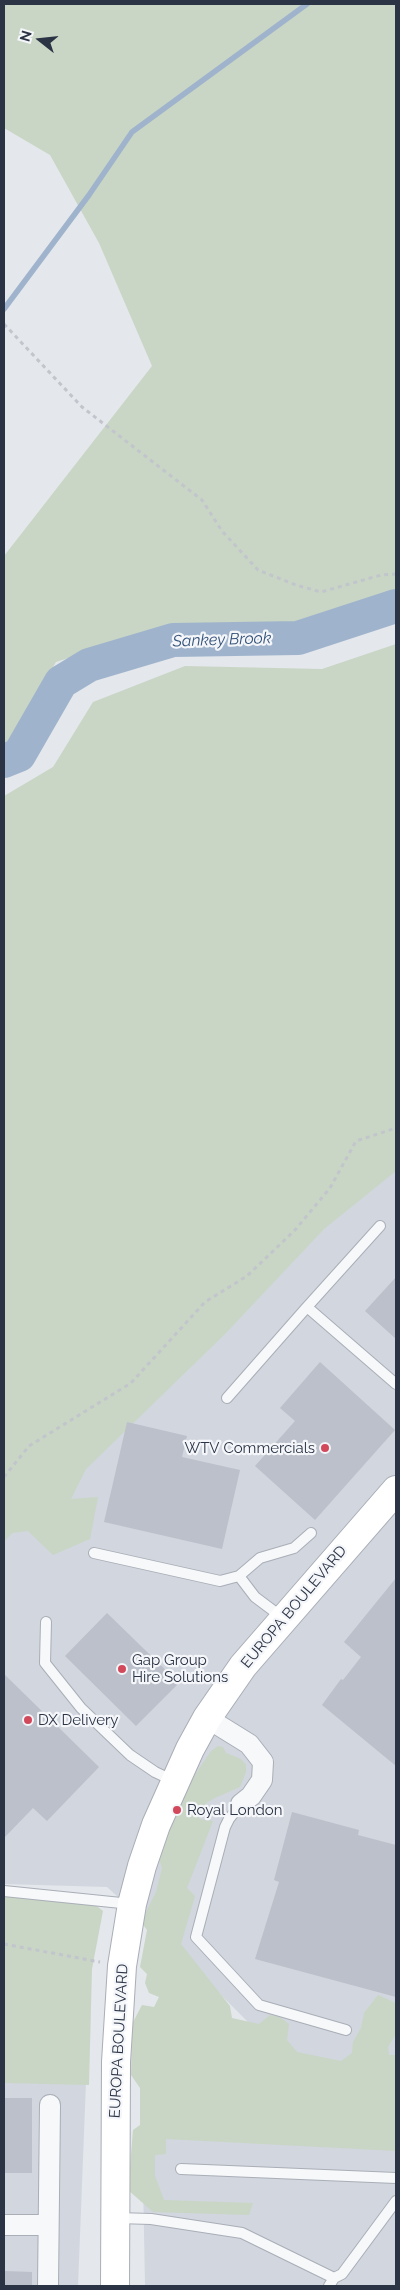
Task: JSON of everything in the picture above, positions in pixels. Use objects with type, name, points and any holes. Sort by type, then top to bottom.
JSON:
[{"type":"street","name":"EUROPA BOULEVARD","points":[[115,2286],[116,2218],[114,2157],[118,2019],[122,1966],[132,1904],[142,1866],[174,1781],[207,1718],[243,1666],[396,1490]]},
{"type":"street","points":[[207,1718],[249,1744],[263,1762],[262,1780],[251,1796],[241,1804]]},
{"type":"street","points":[[48,2286],[50,2105]]},
{"type":"street","points":[[4,2225],[48,2225]]},
{"type":"lane","points":[[227,1398],[380,1226]]},
{"type":"lane","points":[[307,1307],[396,1384]]},
{"type":"lane","points":[[94,1553],[210,1580],[230,1580],[239,1576],[260,1558],[285,1552],[311,1533]]},
{"type":"lane","points":[[239,1576],[255,1597],[283,1618]]},
{"type":"lane","points":[[46,1622],[45,1663],[81,1708],[130,1755],[174,1781]]},
{"type":"lane","points":[[241,1804],[225,1827],[196,1937],[259,2005],[346,2030]]},
{"type":"lane","points":[[4,1892],[132,1904]]},
{"type":"lane","points":[[181,2169],[396,2178]]},
{"type":"lane","points":[[116,2218],[151,2219],[242,2233],[332,2282],[342,2274],[396,2201]]},
{"type":"path","points":[[4,324],[82,407],[202,500],[222,531],[258,570],[296,585],[321,592],[381,575],[396,574]]},
{"type":"path","points":[[4,1477],[30,1446],[131,1383],[205,1302],[247,1276],[295,1230],[330,1188],[356,1141],[396,1128]]},
{"type":"path","points":[[4,1944],[100,1962]]},
{"type":"shaded area","points":[[396,1149],[396,2069],[283,2057],[174,1948],[107,1887],[4,1884],[4,1524]]},
{"type":"shaded area","points":[[4,2080],[86,2082],[78,2286],[4,2286]]},
{"type":"shaded area","points":[[142,2124],[396,2138],[396,2286],[145,2286]]},
{"type":"green space","points":[[4,4],[396,4],[396,594],[290,627],[170,626],[56,662],[9,743],[4,746],[4,556],[152,366],[99,243],[50,155],[4,128]]},
{"type":"green space","points":[[396,644],[396,1171],[324,1229],[225,1334],[86,1469],[71,1499],[98,1497],[90,1539],[53,1555],[28,1531],[12,1533],[4,1542],[4,796],[53,767],[93,702],[185,666],[322,669]]},
{"type":"green space","points":[[218,1746],[223,1747],[226,1753],[241,1759],[246,1765],[246,1772],[240,1787],[206,1803],[202,1811],[199,1819],[213,1821],[187,1888],[195,1896],[181,1944],[230,2006],[232,2018],[259,2024],[270,2015],[280,2017],[289,2024],[287,2040],[297,2052],[341,2061],[352,2053],[353,2042],[361,2028],[364,2013],[378,1995],[396,2003],[396,2034],[388,2047],[389,2055],[396,2055],[396,2151],[166,2139],[166,2154],[155,2155],[155,2176],[164,2200],[253,2203],[249,2215],[153,2212],[128,2190],[133,2130],[140,2125],[140,2088],[131,2075],[132,2024],[142,2005],[154,2007],[159,1997],[149,1993],[145,1983],[147,1974],[140,1967],[147,1930],[141,1922],[156,1892],[162,1868],[158,1855],[186,1788],[211,1751]]},
{"type":"green space","points":[[4,1893],[93,1903],[103,1911],[92,1969],[89,2085],[4,2083]]},
{"type":"building","points":[[396,1277],[396,1339],[365,1311]]},
{"type":"building","name":"WTV Commercials","points":[[320,1362],[395,1430],[315,1520],[255,1466],[295,1421],[280,1408]]},
{"type":"building","points":[[127,1422],[187,1436],[182,1457],[240,1470],[222,1549],[104,1522]]},
{"type":"building","points":[[396,1578],[396,1766],[322,1705],[341,1679],[343,1680],[361,1657],[344,1642]]},
{"type":"building","name":"Gap Group Hire Solutions","points":[[107,1613],[179,1683],[136,1726],[65,1656]]},
{"type":"building","name":"DX Delivery","points":[[4,1674],[99,1767],[47,1821],[33,1808],[4,1838]]},
{"type":"building","points":[[292,1812],[359,1830],[358,1835],[396,1845],[396,1997],[255,1959],[279,1882],[274,1880]]},
{"type":"building","points":[[4,2098],[32,2098],[32,2173],[4,2173]]},
{"type":"building","points":[[4,2271],[32,2272],[32,2286],[4,2286]]},
{"type":"waterway","points":[[4,309],[89,195],[132,132],[307,4]]},
{"type":"waterway","name":"Sankey Brook","points":[[4,761],[19,755],[61,682],[89,665],[173,640],[298,638],[396,606]]},
{"type":"place","name":"WTV Commercials","points":[[325,1448]]},
{"type":"place","name":"Gap Group Hire Solutions","points":[[122,1669]]},
{"type":"place","name":"DX Delivery","points":[[28,1720]]},
{"type":"place","name":"Royal London","points":[[177,1810]]}]
